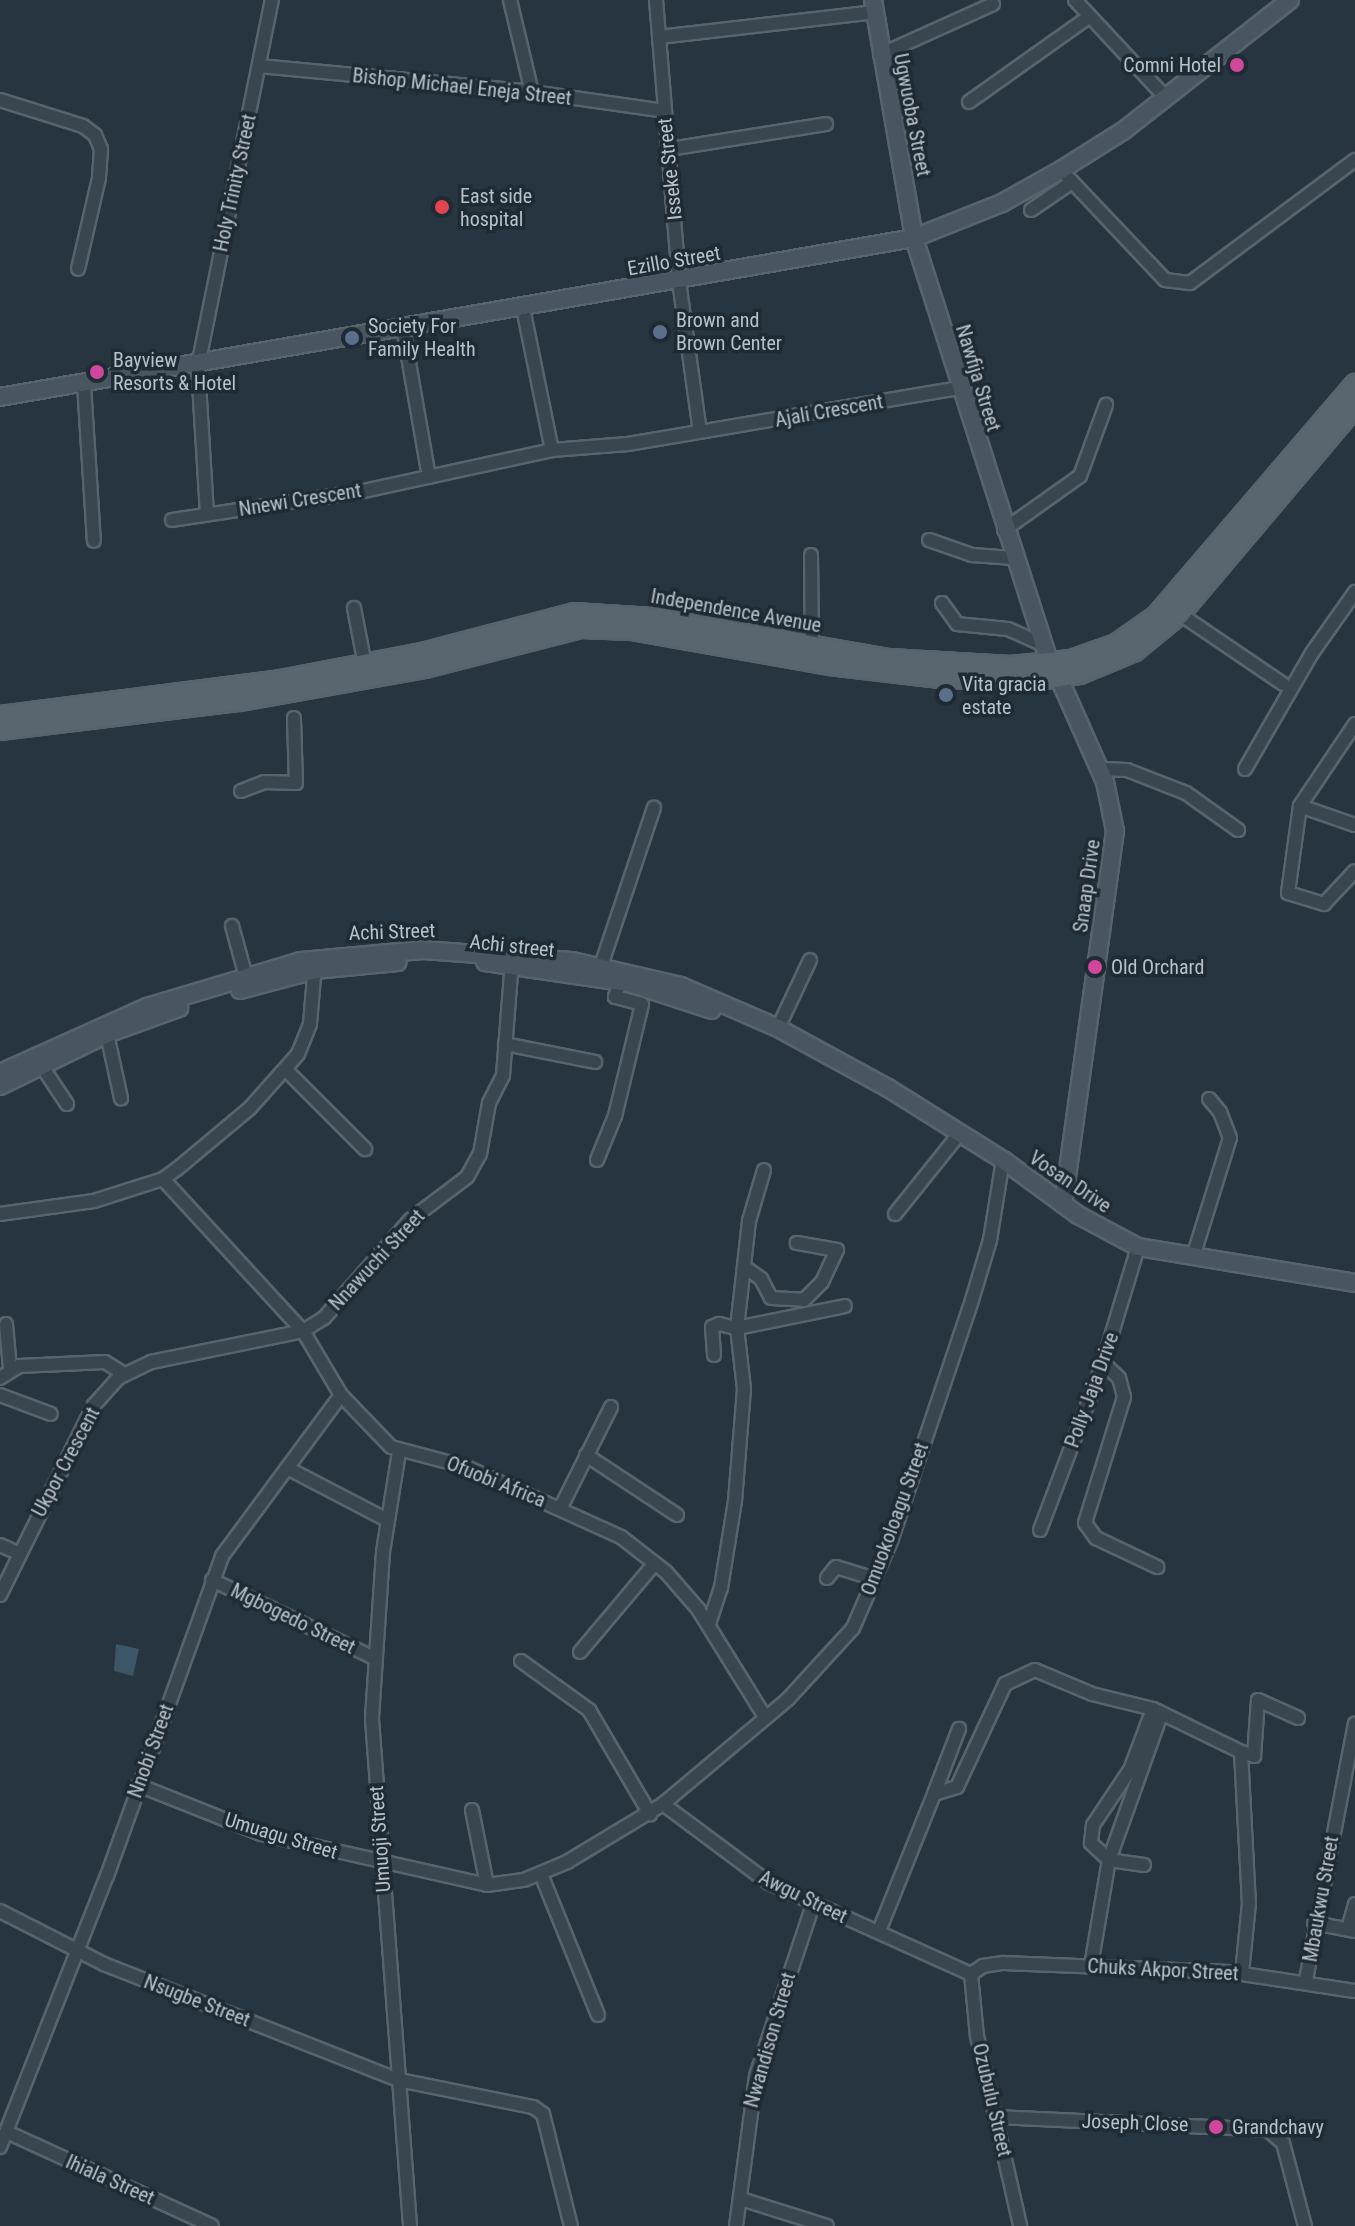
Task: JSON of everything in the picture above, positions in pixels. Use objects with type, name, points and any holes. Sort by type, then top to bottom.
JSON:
[{"type":"main road","name":"Independence Avenue","points":[[1055,671],[1102,651],[1156,616],[1355,384]]},
{"type":"main road","name":"Independence Avenue","points":[[652,625],[940,678],[1055,671],[1135,651],[1180,614],[1355,407]]},
{"type":"main road","name":"Independence Avenue","points":[[0,730],[239,694],[424,661],[522,632],[600,620],[812,648],[830,658]]},
{"type":"main road","name":"Independence Avenue","points":[[0,716],[239,694],[365,665],[424,661]]},
{"type":"street","name":"Holy Trinity Street","points":[[207,514],[198,366],[272,0]]},
{"type":"street","points":[[510,0],[532,92]]},
{"type":"street","name":"Isseke Street","points":[[656,0],[679,281],[700,432]]},
{"type":"street","points":[[1075,0],[1166,98]]},
{"type":"street","name":"Ezillo Street","points":[[0,397],[198,366],[914,238],[1067,176],[1290,0]]},
{"type":"street","points":[[880,55],[993,4]]},
{"type":"street","points":[[659,37],[873,6]]},
{"type":"street","name":"Ugwuoba Street","points":[[873,6],[914,238]]},
{"type":"street","points":[[969,102],[1090,16]]},
{"type":"street","name":"Bishop Michael Eneja Street","points":[[259,66],[532,92],[665,111]]},
{"type":"street","points":[[0,100],[83,126],[95,135],[101,149],[99,178],[78,269]]},
{"type":"street","points":[[670,149],[826,124]]},
{"type":"street","points":[[1031,210],[1067,176],[1165,280],[1190,283],[1355,160]]},
{"type":"street","name":"Nawfija Street","points":[[914,238],[1013,558],[1042,644],[1055,671]]},
{"type":"street","points":[[523,308],[539,407],[552,450]]},
{"type":"street","points":[[403,328],[429,477]]},
{"type":"street","points":[[84,384],[94,541]]},
{"type":"street","name":"Ajali Crescent","points":[[628,444],[958,388]]},
{"type":"street","points":[[1004,530],[1080,476],[1106,405]]},
{"type":"street","name":"Nnewi Crescent","points":[[172,520],[429,477],[552,450],[628,444]]},
{"type":"street","points":[[929,540],[972,555],[1013,558]]},
{"type":"street","points":[[811,555],[812,648]]},
{"type":"street","points":[[1248,763],[1354,594]]},
{"type":"street","points":[[942,603],[957,624],[1008,629],[1042,644]]},
{"type":"street","points":[[354,608],[365,665]]},
{"type":"street","points":[[1180,614],[1283,684]]},
{"type":"street","name":"Snaap Drive","points":[[1055,671],[1099,769],[1115,831],[1063,1204]]},
{"type":"street","points":[[241,791],[264,782],[296,783],[294,718]]},
{"type":"street","points":[[1355,724],[1300,806],[1288,893],[1324,904],[1355,871]]},
{"type":"street","points":[[1099,769],[1127,770],[1186,793],[1238,830]]},
{"type":"street","points":[[1300,806],[1355,825]]},
{"type":"street","points":[[601,966],[654,808]]},
{"type":"street","points":[[232,926],[246,977]]},
{"type":"street","name":"Achi Street","points":[[0,1073],[103,1024],[246,977],[315,964],[423,950],[601,966],[681,986],[785,1032]]},
{"type":"street","name":"Achi street","points":[[512,960],[678,997],[773,1037],[785,1032]]},
{"type":"street","name":"Nnawuchi Street","points":[[303,1331],[324,1318],[410,1220],[467,1177],[480,1154],[491,1095],[503,1075],[512,960]]},
{"type":"street","points":[[785,1032],[810,960]]},
{"type":"street","points":[[0,1086],[107,1034],[315,964],[307,1037],[286,1070],[250,1108],[163,1179],[59,1209],[0,1214]]},
{"type":"street","points":[[597,1160],[615,1116],[642,1004],[615,997],[620,982]]},
{"type":"street","name":"Vosan Drive","points":[[785,1032],[960,1133],[1063,1204],[1138,1247],[1355,1283]]},
{"type":"street","points":[[107,1034],[121,1098]]},
{"type":"street","points":[[505,1044],[595,1062]]},
{"type":"street","points":[[41,1065],[67,1104]]},
{"type":"street","points":[[286,1070],[365,1149]]},
{"type":"street","points":[[1194,1254],[1230,1138],[1220,1112],[1209,1099]]},
{"type":"street","points":[[895,1214],[960,1133]]},
{"type":"street","name":"Omuokoloagu Street","points":[[663,1804],[765,1717],[842,1645],[875,1579],[972,1300],[990,1240],[1003,1160]]},
{"type":"street","points":[[709,1624],[720,1596],[735,1501],[744,1389],[737,1328],[749,1221],[764,1170]]},
{"type":"street","points":[[163,1179],[303,1331],[341,1395],[399,1452]]},
{"type":"street","points":[[746,1268],[761,1279],[771,1298],[804,1300],[822,1282],[837,1250],[797,1243]]},
{"type":"street","name":"Polly Jaja Drive","points":[[1040,1530],[1103,1363],[1138,1247]]},
{"type":"street","points":[[714,1355],[712,1327],[737,1328],[845,1306]]},
{"type":"street","points":[[6,1324],[5,1374],[105,1362],[124,1374]]},
{"type":"street","name":"Ukpor Crescent","points":[[0,1595],[18,1553],[94,1405],[124,1374],[151,1362],[303,1331]]},
{"type":"street","points":[[1103,1363],[1119,1378],[1124,1397],[1085,1523],[1096,1538],[1157,1567]]},
{"type":"street","points":[[0,1395],[51,1414]]},
{"type":"street","name":"Nnobi Street","points":[[0,2147],[9,2133],[78,1950],[212,1580],[240,1525],[291,1470],[341,1395]]},
{"type":"street","points":[[560,1509],[611,1407]]},
{"type":"street","name":"Ofuobi Africa","points":[[399,1452],[451,1461],[609,1529],[655,1563],[709,1624],[765,1717]]},
{"type":"street","name":"Umuoji Street","points":[[399,1452],[387,1520],[374,1658],[382,1864],[410,2226]]},
{"type":"street","points":[[586,1455],[677,1515]]},
{"type":"street","points":[[291,1470],[387,1520]]},
{"type":"street","points":[[0,1545],[18,1553]]},
{"type":"street","points":[[580,1652],[655,1563]]},
{"type":"street","points":[[827,1578],[836,1567],[875,1579]]},
{"type":"street","name":"Mgbogedo Street","points":[[212,1580],[374,1658]]},
{"type":"street","points":[[521,1661],[589,1710],[650,1814]]},
{"type":"street","points":[[934,1794],[957,1787],[999,1694],[1024,1671],[1046,1672],[1092,1694],[1157,1712],[1254,1756],[1258,1700],[1298,1718]]},
{"type":"street","points":[[1144,1865],[1109,1860],[1093,1846],[1093,1825],[1130,1770],[1157,1712]]},
{"type":"street","points":[[1091,1966],[1109,1860],[1157,1712]]},
{"type":"street","name":"Mbaukwu Street","points":[[1306,1980],[1314,1923],[1355,1724]]},
{"type":"street","points":[[879,1931],[959,1729]]},
{"type":"street","points":[[1241,1752],[1249,1903],[1242,1973]]},
{"type":"street","name":"Umuagu Street","points":[[138,1785],[261,1834],[382,1864]]},
{"type":"street","points":[[382,1864],[487,1885],[541,1874],[663,1804]]},
{"type":"street","name":"Awgu Street","points":[[663,1804],[726,1855],[813,1905],[879,1931],[971,1974]]},
{"type":"street","points":[[472,1810],[487,1885]]},
{"type":"street","points":[[541,1874],[598,2015]]},
{"type":"street","points":[[1314,1923],[1352,1930],[1355,1904]]},
{"type":"street","name":"Nwandison Street","points":[[736,2226],[756,2076],[813,1905]]},
{"type":"street","name":"Nsugbe Street","points":[[0,1911],[169,1991],[399,2080],[540,2111],[571,2226]]},
{"type":"street","name":"Chuks Akpor Street","points":[[971,1974],[983,1966],[1003,1963],[1091,1966],[1242,1973],[1306,1980],[1355,1991]]},
{"type":"street","name":"Ozubulu Street","points":[[971,1974],[977,2036],[1020,2226]]},
{"type":"street","name":"Joseph Close","points":[[996,2117],[1261,2128],[1274,2133],[1283,2143],[1305,2226]]},
{"type":"street","name":"Ihiala Street","points":[[9,2133],[212,2226]]},
{"type":"street","points":[[741,2199],[827,2226]]},
{"type":"water","points":[[116,1644],[139,1649],[133,1676],[114,1671]]},
{"type":"place","name":"Comni Hotel","points":[[1237,65]]},
{"type":"place","name":"East side hospital","points":[[442,207]]},
{"type":"place","name":"Brown and Brown Center","points":[[660,332]]},
{"type":"place","name":"Society For Family Health","points":[[352,338]]},
{"type":"place","name":"Bayview Resorts & Hotel","points":[[97,372]]},
{"type":"place","name":"Vita gracia estate","points":[[946,695]]},
{"type":"place","name":"Old Orchard","points":[[1095,967]]},
{"type":"place","name":"Grandchavy","points":[[1216,2127]]}]
